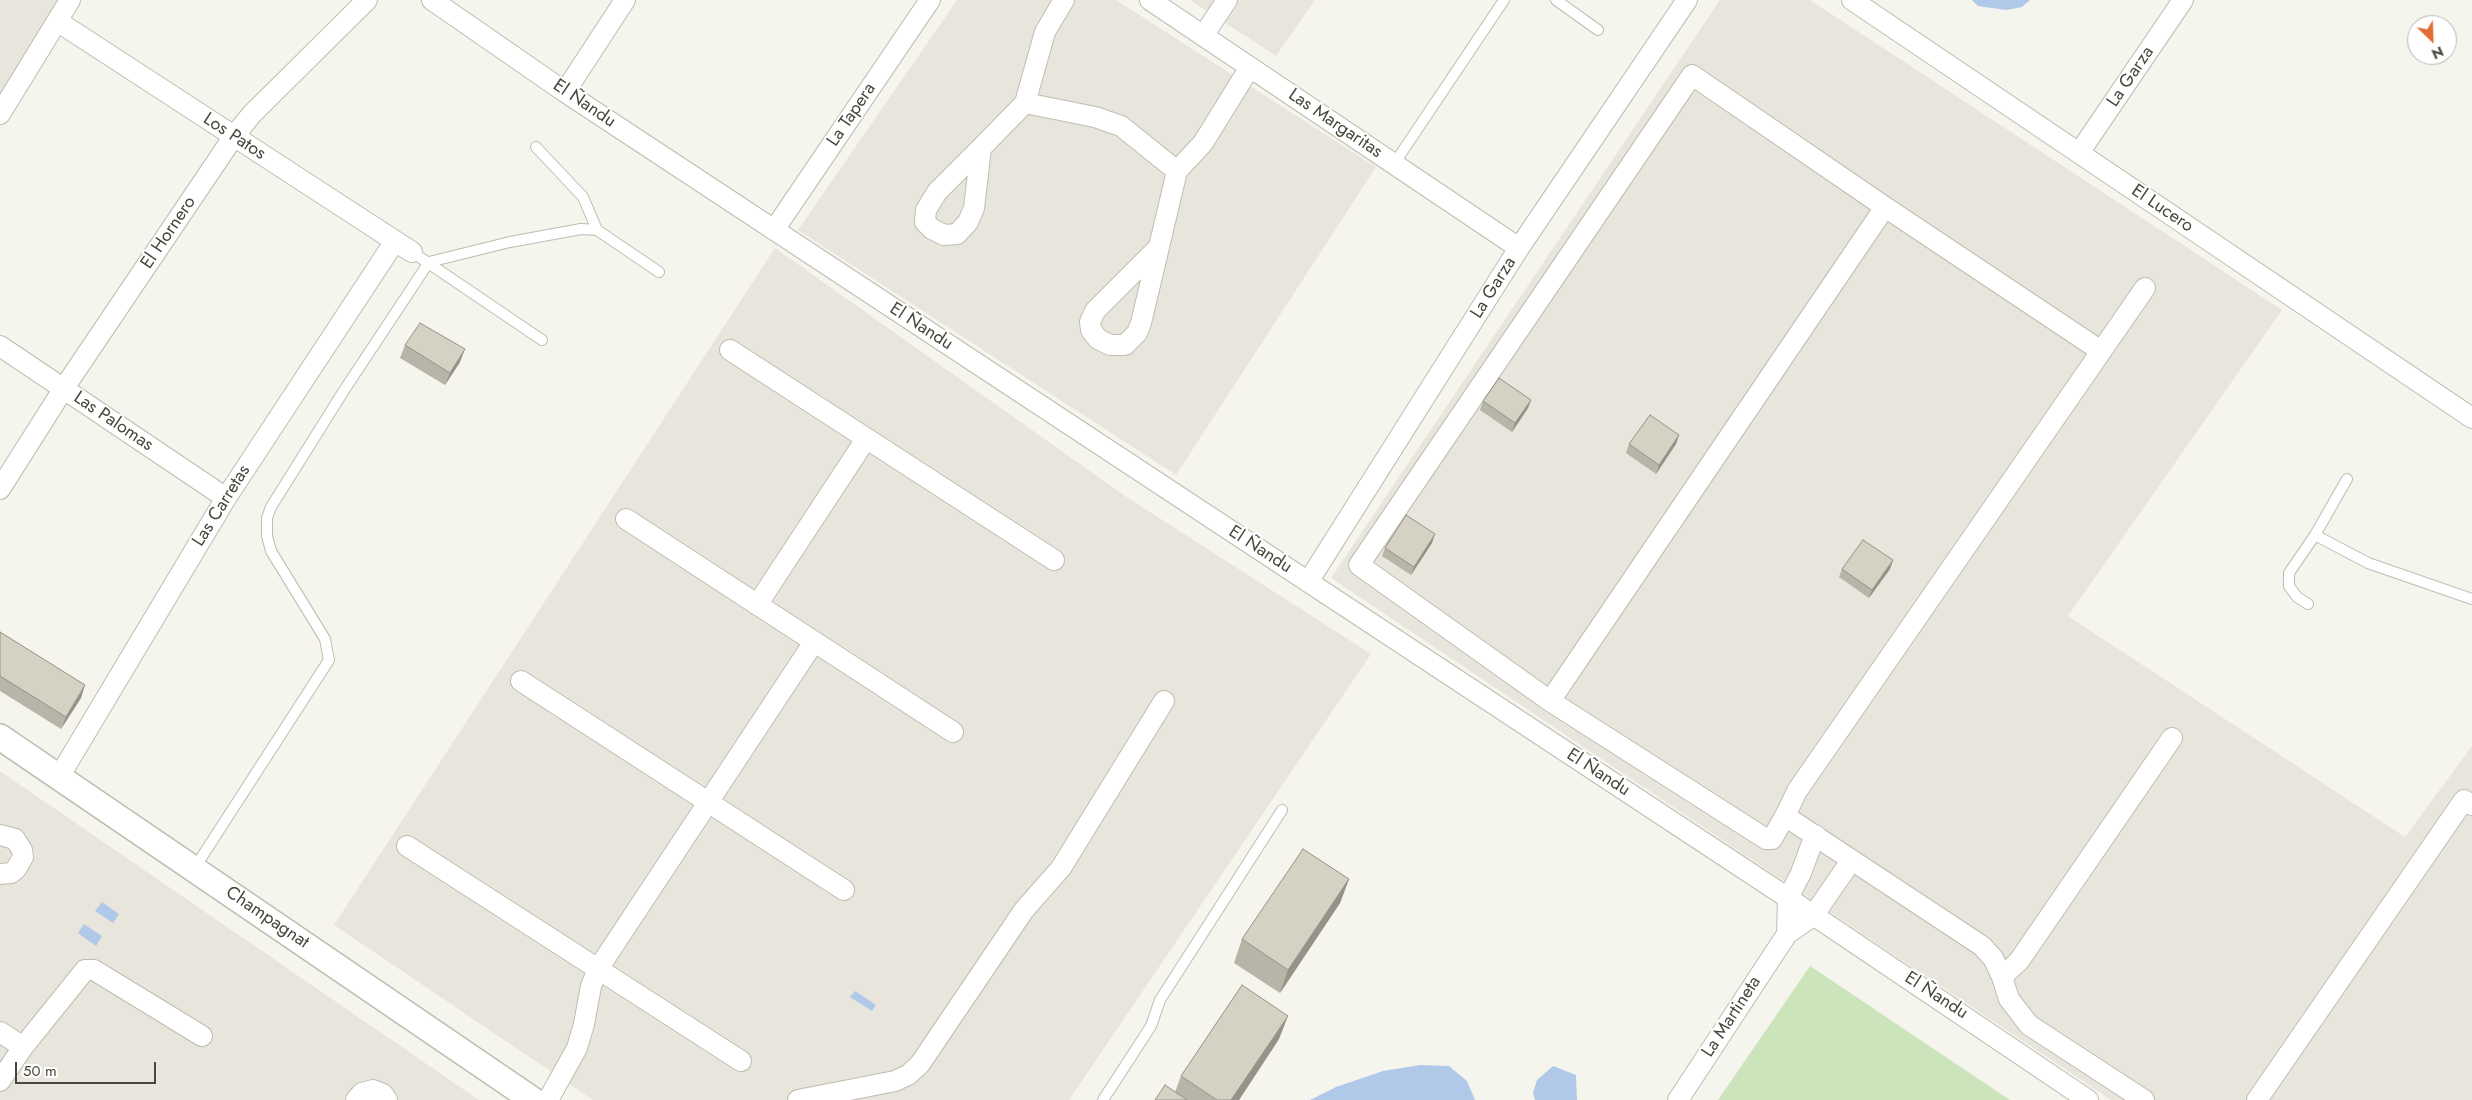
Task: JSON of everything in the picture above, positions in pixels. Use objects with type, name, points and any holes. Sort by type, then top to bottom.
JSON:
[{"type":"street","points":[[0,114],[70,0]]},
{"type":"street","name":"El Hornero","points":[[0,489],[64,388],[234,136],[252,114],[367,0]]},
{"type":"street","name":"El Ñandu","points":[[432,0],[565,92],[1788,898],[2088,1100]]},
{"type":"street","points":[[565,92],[626,0]]},
{"type":"street","name":"La Tapera","points":[[774,230],[930,0]]},
{"type":"street","points":[[981,148],[1025,103],[1045,32],[1064,0]]},
{"type":"street","name":"Las Margaritas","points":[[1150,0],[1519,248]]},
{"type":"street","points":[[1203,36],[1227,0]]},
{"type":"street","name":"La Garza","points":[[1308,582],[1519,248],[1688,0]]},
{"type":"street","name":"El Lucero","points":[[1852,0],[2472,418]]},
{"type":"street","name":"La Garza","points":[[2079,153],[2183,0]]},
{"type":"street","name":"Los Patos","points":[[57,20],[412,252]]},
{"type":"street","points":[[1159,247],[1095,311],[1090,322],[1091,330],[1098,339],[1110,345],[1125,345],[1137,333],[1159,247],[1177,171],[1203,143],[1250,67]]},
{"type":"street","points":[[2101,351],[1692,75],[1359,564],[1550,701],[1766,839],[1772,839],[1797,791],[2145,288]]},
{"type":"street","points":[[1025,103],[1095,116],[1121,126],[1177,171]]},
{"type":"street","points":[[1550,701],[1885,207]]},
{"type":"street","name":"Las Carretas","points":[[59,777],[226,498],[395,241]]},
{"type":"street","name":"Las Palomas","points":[[0,346],[226,498]]},
{"type":"street","points":[[730,350],[1054,560]]},
{"type":"street","points":[[757,605],[866,438]]},
{"type":"street","points":[[626,520],[954,732]]},
{"type":"street","points":[[548,1100],[577,1048],[584,1024],[591,986],[598,970],[708,800],[814,642]]},
{"type":"street","points":[[521,681],[708,800],[844,890]]},
{"type":"street","points":[[798,1100],[895,1081],[908,1076],[920,1064],[1024,910],[1062,868],[1164,701]]},
{"type":"street","name":"Champagnat","points":[[0,737],[533,1100]]},
{"type":"street","points":[[2002,977],[2019,961],[2172,738]]},
{"type":"street","points":[[2257,1100],[2464,800],[2472,805]]},
{"type":"street","points":[[1785,816],[1982,946],[1993,958],[2009,999],[2029,1025],[2144,1100]]},
{"type":"street","points":[[0,835],[15,839],[22,850],[22,857],[16,869],[11,873],[0,874]]},
{"type":"street","points":[[1787,934],[1788,898],[1801,873],[1815,835]]},
{"type":"street","points":[[407,846],[741,1061]]},
{"type":"street","points":[[1787,934],[1813,916],[1851,861]]},
{"type":"street","name":"La Martineta","points":[[1678,1100],[1787,934]]},
{"type":"street","points":[[0,1081],[23,1047],[85,970],[94,970],[202,1036]]},
{"type":"street","points":[[0,1032],[23,1047]]},
{"type":"street","points":[[356,1100],[362,1093],[373,1090],[383,1094],[387,1100]]},
{"type":"lane","points":[[1394,164],[1504,0]]},
{"type":"lane","points":[[1556,0],[1598,30]]},
{"type":"lane","points":[[536,147],[583,196],[596,230]]},
{"type":"lane","points":[[194,869],[329,660],[325,639],[272,551],[267,527],[271,507],[343,392],[429,262],[510,242],[581,229],[596,230],[659,272]]},
{"type":"lane","points":[[412,252],[542,340]]},
{"type":"lane","points":[[2308,604],[2297,597],[2289,586],[2289,573],[2315,535],[2347,479]]},
{"type":"lane","points":[[2315,535],[2368,563],[2472,598]]},
{"type":"lane","points":[[1103,1100],[1151,1026],[1160,1000],[1282,810]]},
{"type":"shaded area","points":[[0,0],[72,0],[0,115]]},
{"type":"shaded area","points":[[957,0],[1116,0],[1376,167],[1176,475],[798,230]]},
{"type":"shaded area","points":[[1190,0],[1315,0],[1276,56]]},
{"type":"shaded area","points":[[1720,0],[1810,0],[2282,310],[2068,616],[2405,837],[2472,746],[2472,1100],[2111,1100],[1331,578]]},
{"type":"shaded area","points":[[775,248],[1125,496],[1371,654],[1069,1100],[593,1100],[334,925]]},
{"type":"shaded area","points":[[0,771],[479,1100],[0,1100]]},
{"type":"green space","points":[[1810,966],[2010,1100],[1718,1100]]},
{"type":"water","points":[[1972,0],[2030,0],[2022,7],[2006,10],[1978,6]]},
{"type":"water","points":[[102,902],[119,914],[113,923],[95,911]]},
{"type":"water","points":[[84,924],[102,936],[96,946],[78,933]]},
{"type":"water","points":[[855,991],[876,1005],[872,1011],[850,997]]},
{"type":"water","points":[[1420,1065],[1449,1066],[1467,1081],[1475,1100],[1310,1100],[1336,1087],[1383,1071]]},
{"type":"water","points":[[1553,1066],[1576,1075],[1577,1100],[1535,1100],[1533,1093],[1537,1080]]},
{"type":"building","points":[[420,323],[465,349],[450,373],[405,345]]},
{"type":"building","points":[[1499,378],[1531,400],[1515,423],[1483,401]]},
{"type":"building","points":[[1650,415],[1679,435],[1659,465],[1629,444]]},
{"type":"building","points":[[1406,515],[1435,534],[1414,567],[1385,548]]},
{"type":"building","points":[[1863,540],[1893,560],[1872,590],[1842,569]]},
{"type":"building","points":[[0,632],[85,685],[66,717],[0,676]]},
{"type":"building","points":[[1303,849],[1349,879],[1288,970],[1242,939]]},
{"type":"building","points":[[1242,985],[1288,1016],[1231,1100],[1217,1100],[1181,1076]]},
{"type":"building","points":[[1165,1085],[1187,1100],[1155,1100]]}]
